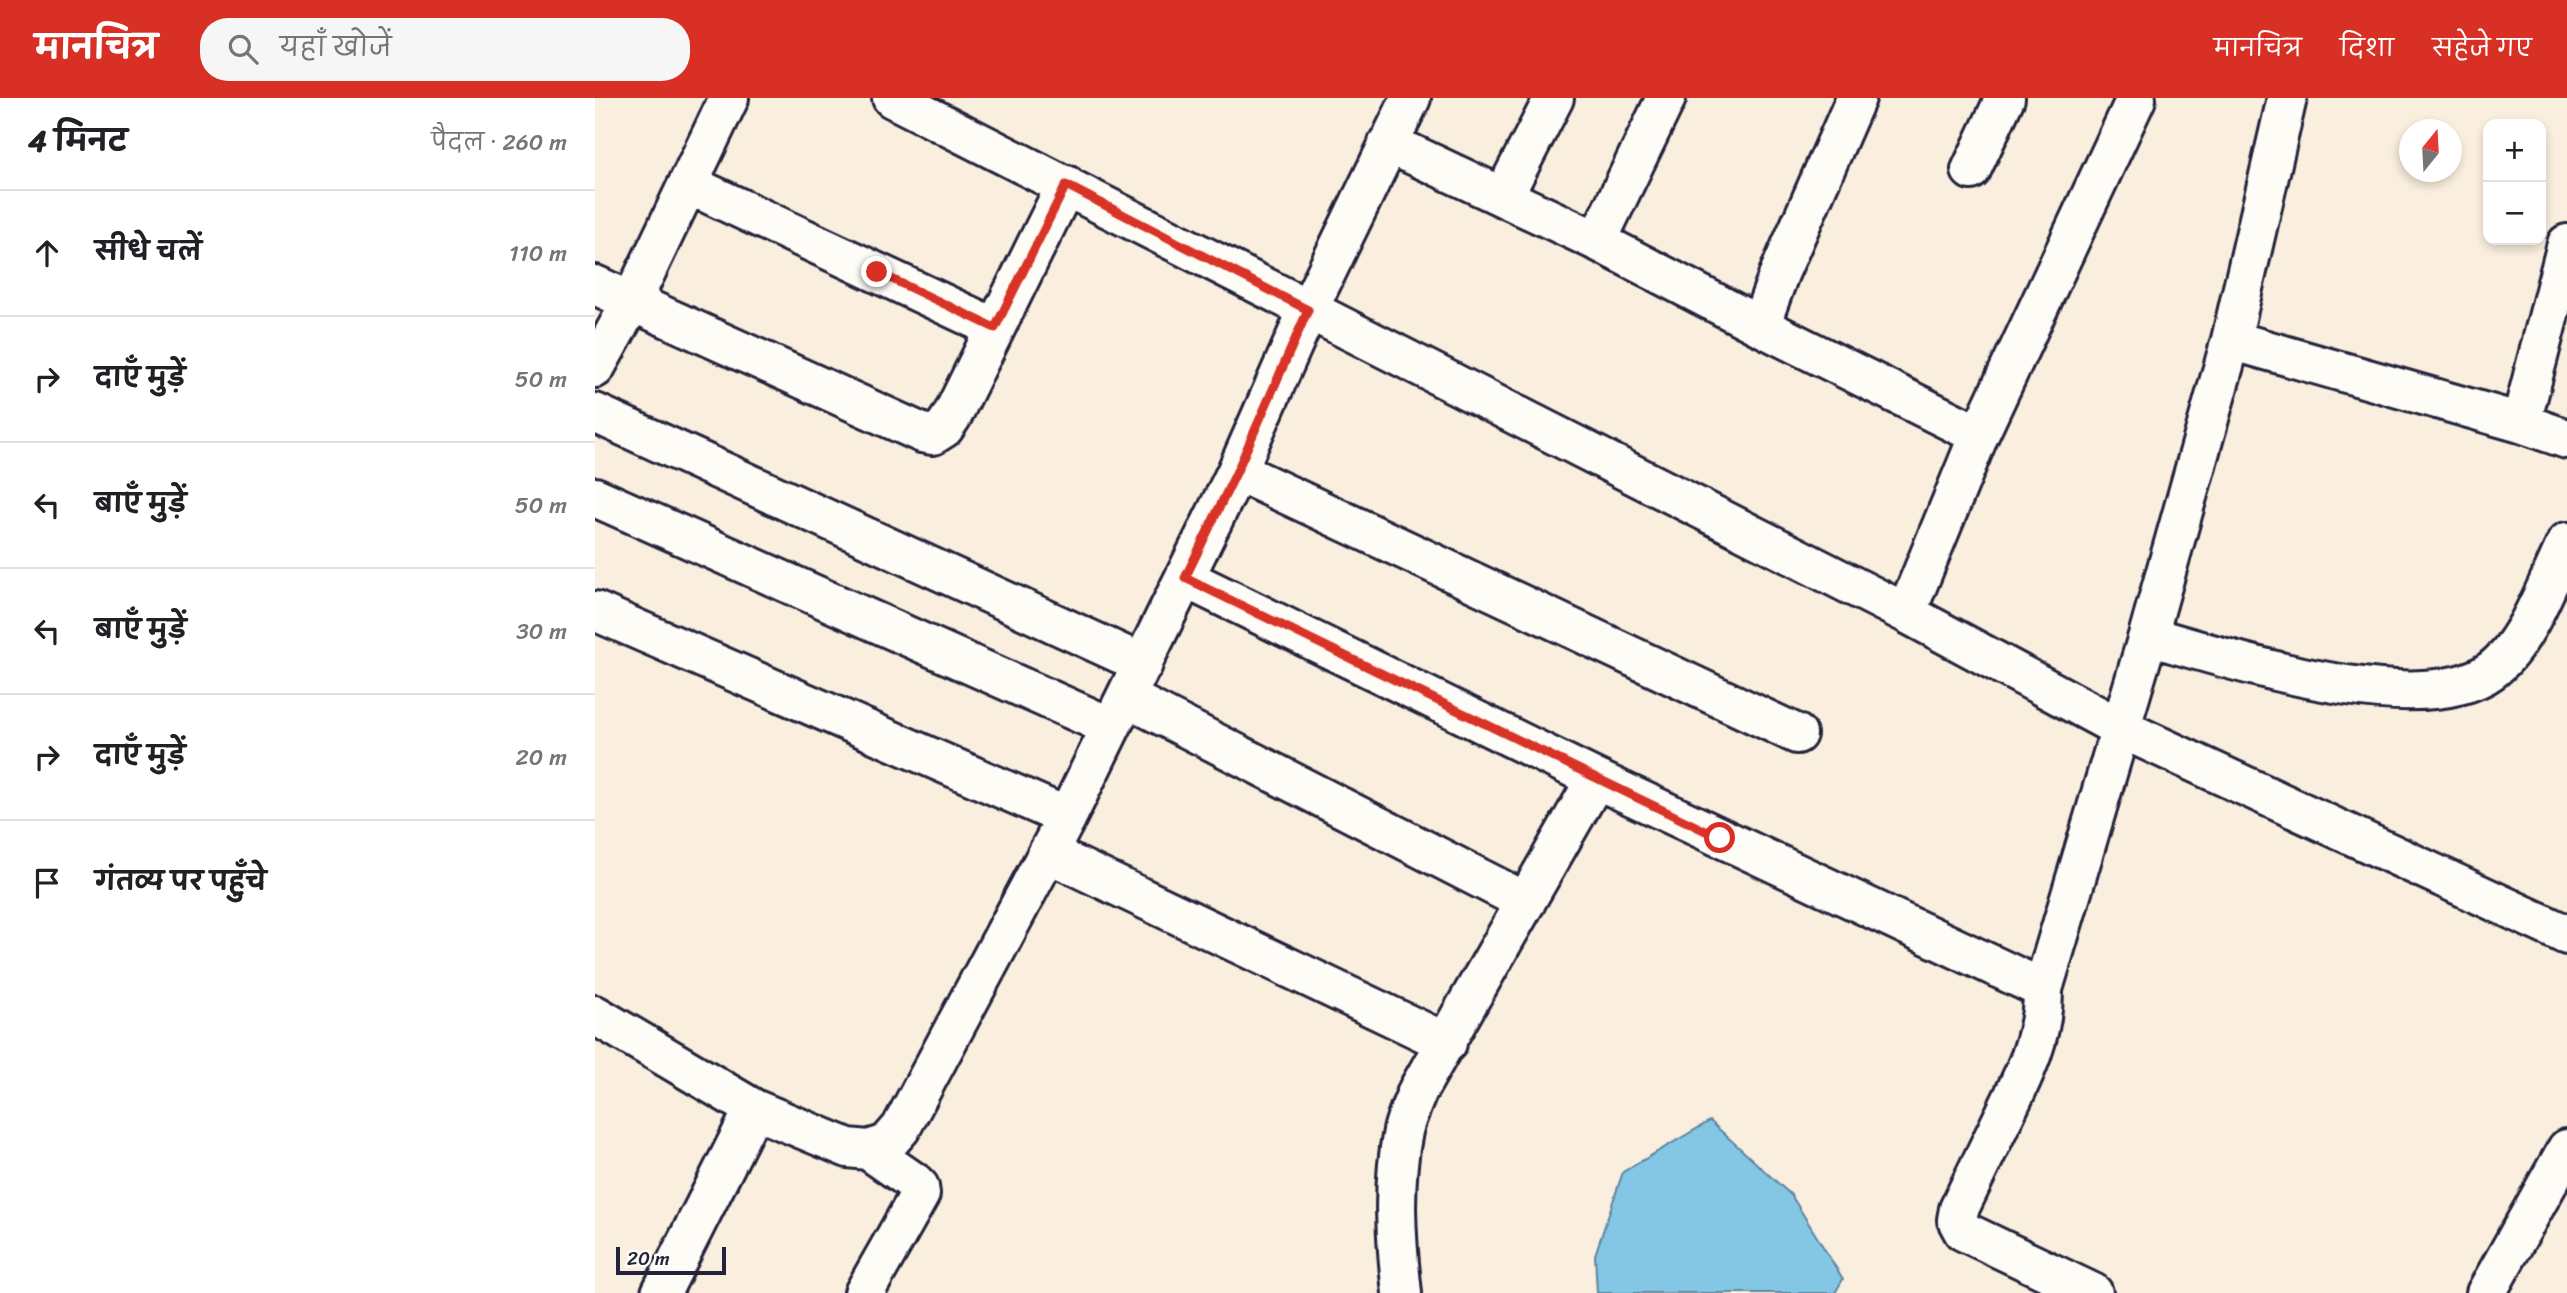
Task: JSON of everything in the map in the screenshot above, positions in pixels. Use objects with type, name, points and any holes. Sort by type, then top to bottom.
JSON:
[{"type":"street","points":[[595,368],[631,303],[729,98]]},
{"type":"street","points":[[892,98],[1906,613],[2120,728],[2567,935]]},
{"type":"street","points":[[595,1015],[754,1109],[849,1148],[868,1150],[887,1144],[901,1128],[1067,817],[1237,471],[1308,310],[1411,98]]},
{"type":"street","points":[[1503,197],[1553,98]]},
{"type":"street","points":[[1597,241],[1666,98]]},
{"type":"street","points":[[1760,326],[1779,274],[1857,98]]},
{"type":"street","points":[[1971,170],[2005,98]]},
{"type":"street","points":[[2092,1293],[1975,1238],[1962,1230],[1957,1220],[1959,1209],[2027,1068],[2038,1037],[2043,1010],[2043,989],[2148,636],[2231,340],[2287,98]]},
{"type":"street","points":[[1906,613],[1979,435],[2136,99]]},
{"type":"street","points":[[1388,142],[1597,241],[1979,435]]},
{"type":"street","points":[[688,184],[995,328]]},
{"type":"street","points":[[595,285],[922,433],[933,435],[944,428],[952,416],[1066,185]]},
{"type":"street","points":[[2521,423],[2567,244]]},
{"type":"street","points":[[2231,340],[2521,423],[2567,439]]},
{"type":"street","points":[[595,413],[1126,696],[1526,902]]},
{"type":"street","points":[[1237,471],[1797,734]]},
{"type":"street","points":[[595,497],[1126,696]]},
{"type":"street","points":[[2148,636],[2280,672],[2344,685],[2423,691],[2450,686],[2474,680],[2493,669],[2514,646],[2567,542]]},
{"type":"street","points":[[1185,578],[1596,779],[2043,989]]},
{"type":"street","points":[[595,611],[1067,817]]},
{"type":"street","points":[[1402,1293],[1397,1246],[1397,1187],[1403,1128],[1418,1090],[1596,779]]},
{"type":"street","points":[[1048,853],[1447,1043]]},
{"type":"street","points":[[661,1293],[754,1109]]},
{"type":"street","points":[[864,1293],[919,1194],[919,1188],[914,1182],[868,1150]]},
{"type":"street","points":[[2486,1293],[2562,1172]]},
{"type":"water","points":[[1710,1121],[1791,1195],[1843,1279],[1835,1293],[1597,1293],[1595,1255],[1623,1172]]},
{"type":"route","points":[[877,272],[995,328],[1066,185],[1308,310],[1237,471],[1185,578],[1720,838]]}]
